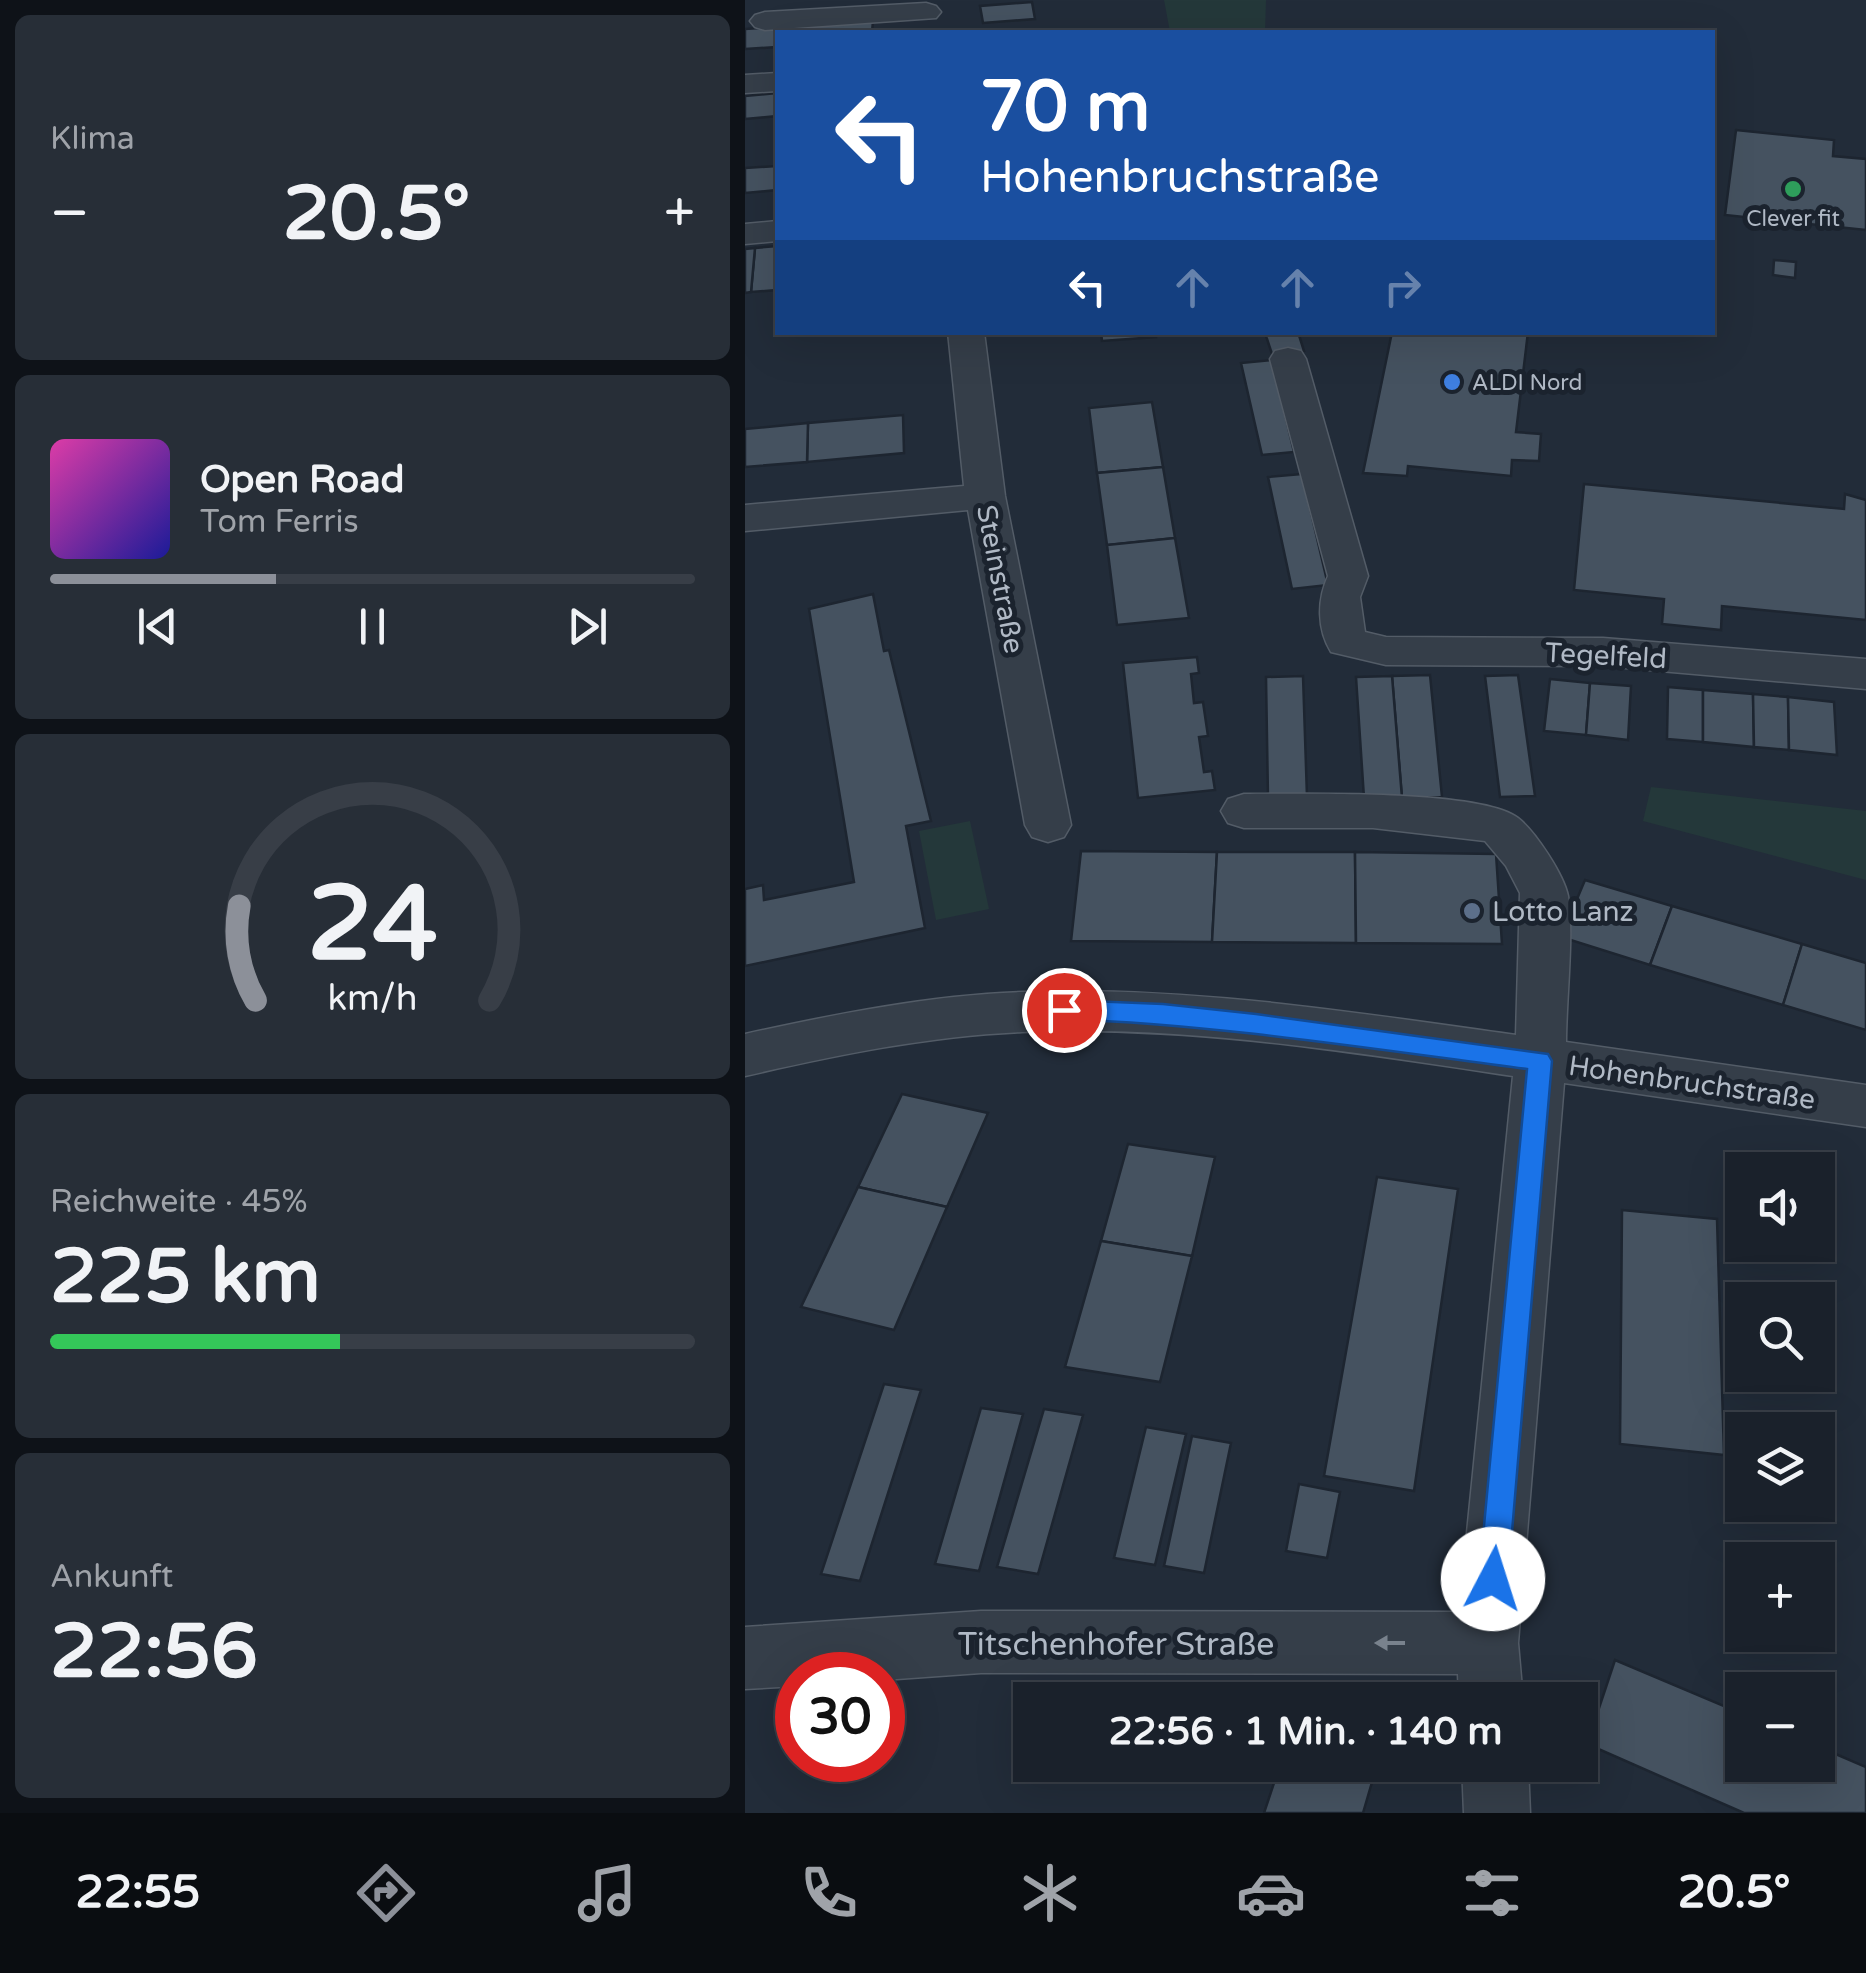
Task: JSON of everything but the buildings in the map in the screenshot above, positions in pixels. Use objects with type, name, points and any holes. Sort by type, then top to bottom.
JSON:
[{"type":"street","points":[[765,21],[926,15]]},
{"type":"street","points":[[745,84],[775,82]]},
{"type":"street","points":[[745,234],[775,231]]},
{"type":"street","name":"Steinstraße","points":[[967,335],[985,496],[1048,824]]},
{"type":"street","name":"Tegelfeld","points":[[1288,359],[1348,576],[1339,597],[1346,642],[1386,652],[1603,652],[1866,674]]},
{"type":"street","points":[[745,518],[985,496]]},
{"type":"street","name":"Titschenhofer Straße","points":[[745,1658],[981,1642],[1489,1672],[1540,1061],[1545,893],[1525,855],[1501,830],[1484,822],[1373,811],[1245,812]]},
{"type":"street","name":"Hohenbruchstraße","points":[[745,1055],[851,1031],[1064,1010],[1163,1014],[1256,1023],[1866,1106]]},
{"type":"street","points":[[1496,1782],[1497,1813]]},
{"type":"green space","points":[[1164,0],[1266,0],[1265,30],[1170,30]]},
{"type":"green space","points":[[1651,787],[1866,811],[1866,880],[1643,821]]},
{"type":"green space","points":[[970,821],[989,909],[936,920],[919,831]]},
{"type":"place","name":"Clever fit","points":[[1793,189]]},
{"type":"place","name":"ALDI Nord","points":[[1452,382]]},
{"type":"place","name":"Lotto Lanz","points":[[1472,911]]},
{"type":"route","points":[[1064,1010],[1256,1023],[1540,1061],[1493,1579]]}]
